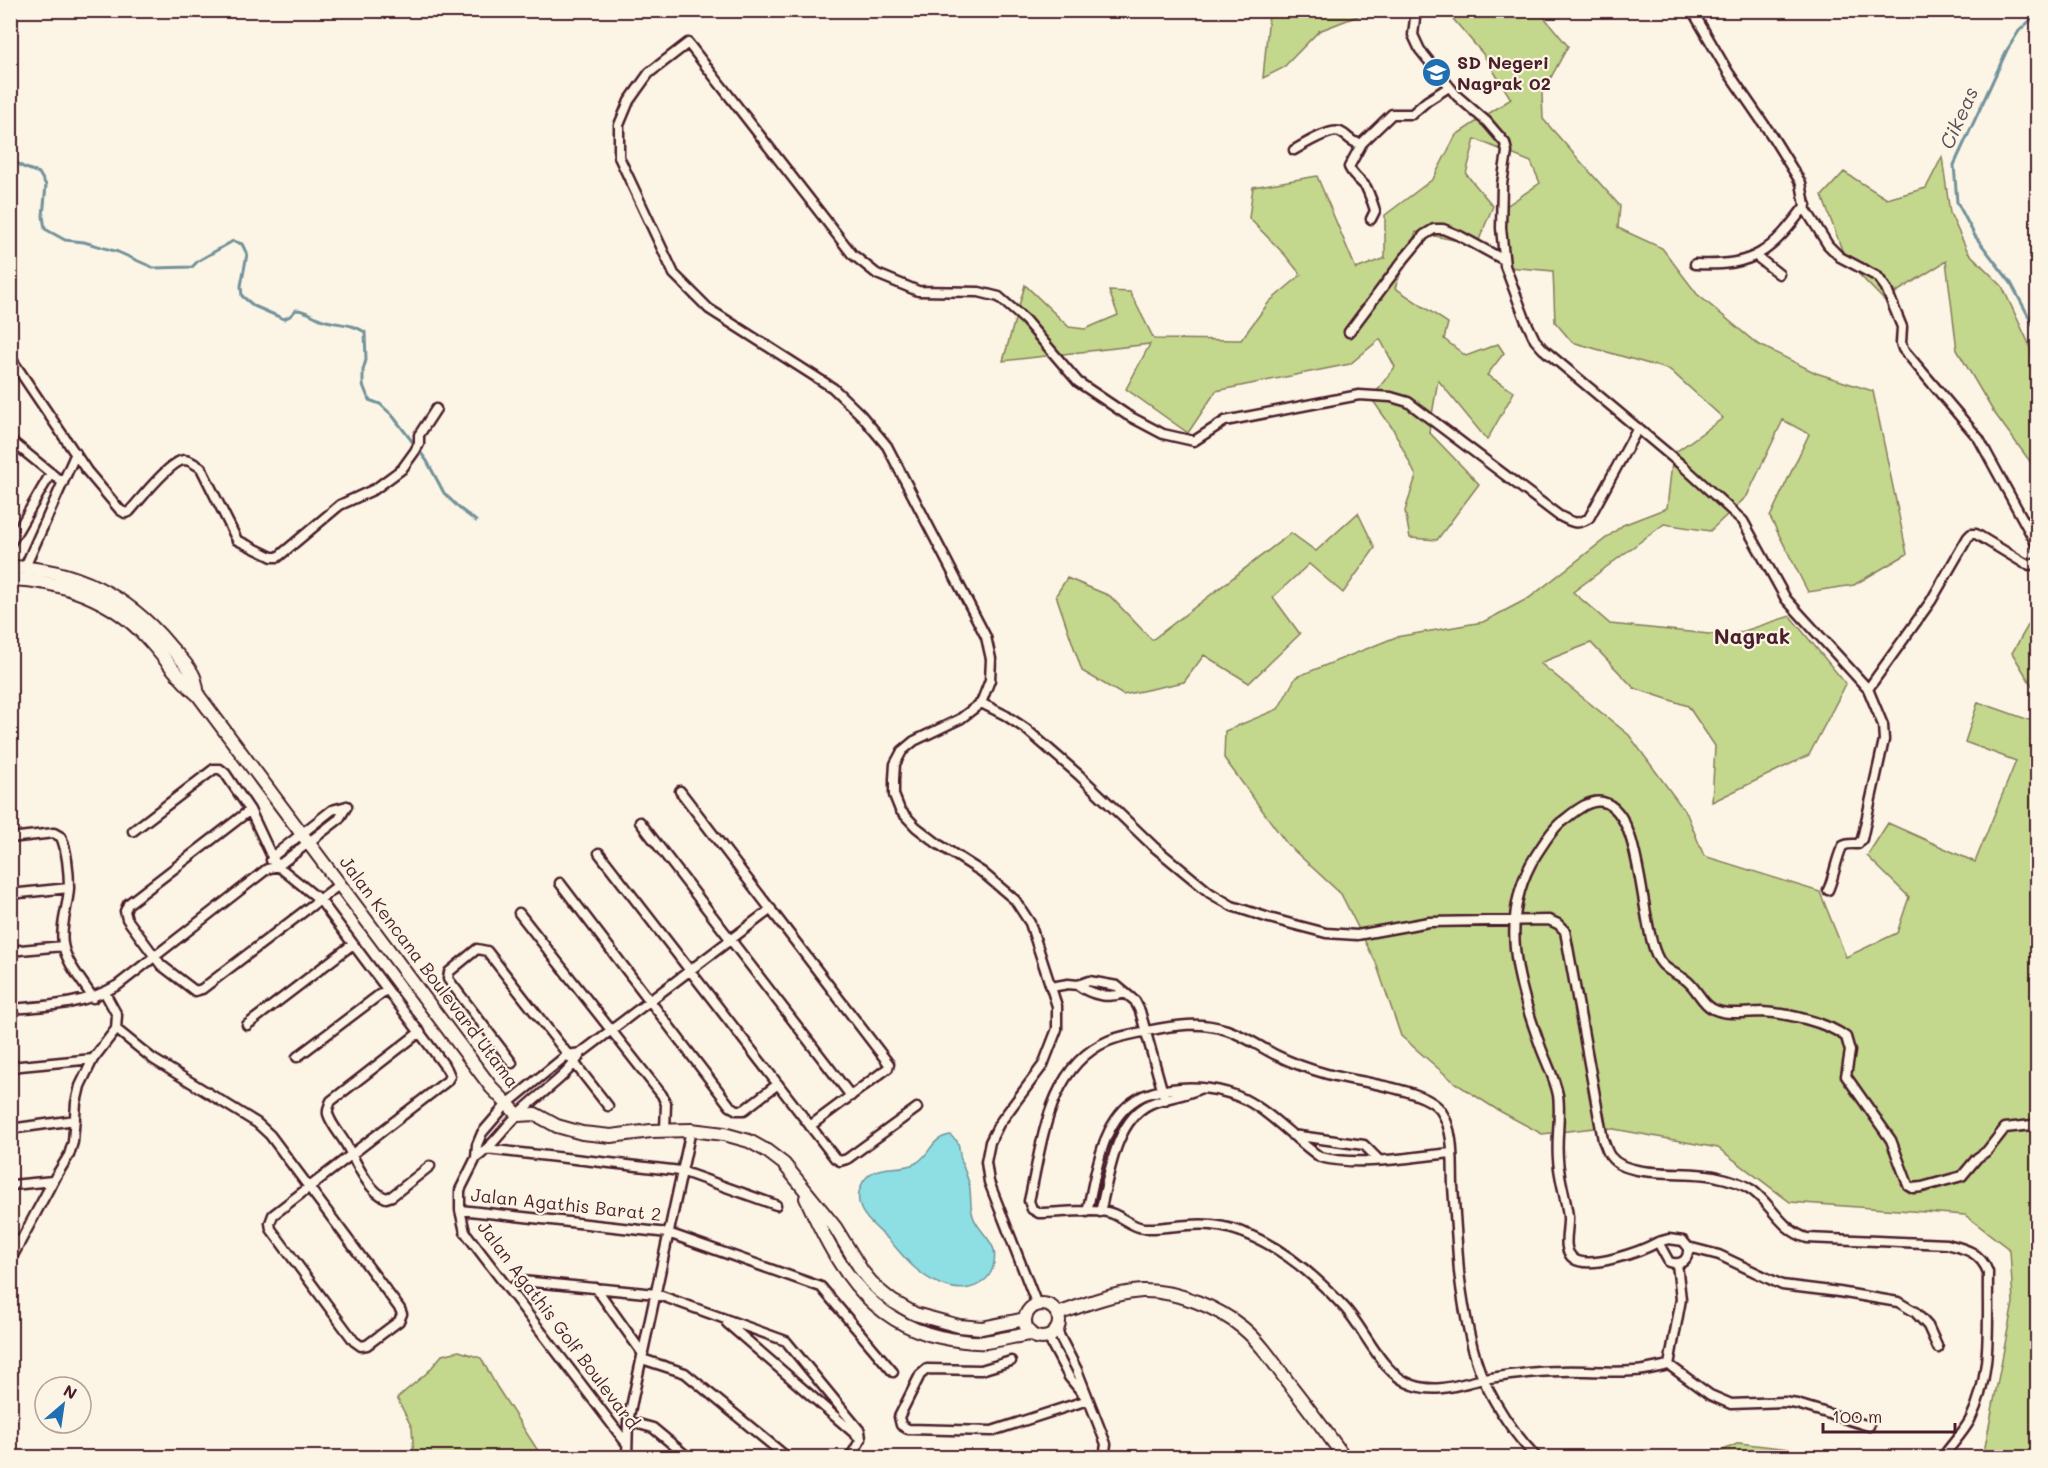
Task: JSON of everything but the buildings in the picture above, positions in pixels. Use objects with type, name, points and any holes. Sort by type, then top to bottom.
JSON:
[{"type":"street","points":[[1416,10],[1413,35],[1416,42],[1449,87],[1487,122],[1505,143],[1507,152],[1501,212],[1504,260],[1521,309],[1535,340],[1543,350],[1638,428],[1743,521],[1786,599],[1868,689],[1883,724],[1882,751],[1862,839],[1858,844],[1847,844],[1840,850],[1833,881],[1828,890]]},
{"type":"street","points":[[1692,10],[1728,72],[1801,183],[1806,210],[1815,225],[1834,252],[1871,272],[1882,282],[1902,327],[1903,350],[1979,439],[2037,547]]},
{"type":"street","points":[[1037,1305],[989,1182],[986,1162],[990,1142],[999,1124],[1043,1065],[1057,1029],[1057,1006],[1030,923],[1015,900],[982,872],[916,827],[900,810],[894,795],[895,764],[902,751],[914,741],[960,719],[981,703],[990,680],[991,659],[986,637],[887,446],[861,415],[833,388],[709,309],[674,274],[619,157],[619,125],[629,101],[649,74],[688,43],[852,254],[877,274],[918,291],[979,292],[999,297],[1025,320],[1078,382],[1127,415],[1163,434],[1194,441],[1225,421],[1359,395],[1391,397],[1408,402],[1558,515],[1571,522],[1581,523],[1589,518],[1638,428]]},
{"type":"street","points":[[1371,219],[1376,211],[1367,189],[1357,180],[1349,167],[1362,143],[1392,114],[1410,115],[1449,87]]},
{"type":"street","points":[[1294,150],[1333,132],[1341,132],[1350,141],[1362,143]]},
{"type":"street","points":[[1695,264],[1734,263],[1756,256],[1769,248],[1806,205]]},
{"type":"street","points":[[1349,332],[1404,259],[1424,235],[1434,229],[1443,228],[1504,260]]},
{"type":"street","points":[[1756,256],[1779,274]]},
{"type":"street","points":[[10,357],[87,471],[120,510],[124,513],[129,512],[173,465],[184,460],[192,462],[201,468],[237,540],[276,557],[340,505],[375,489],[402,469],[417,448],[419,435],[436,409]]},
{"type":"street","points":[[10,442],[14,442],[63,483]]},
{"type":"street","points":[[25,573],[76,453]]},
{"type":"street","points":[[10,544],[51,473]]},
{"type":"street","points":[[1868,689],[1931,601],[1971,534],[1976,534],[2024,563],[2030,565],[2037,561]]},
{"type":"street","name":"Jalan Kencana Boulevard Utama","points":[[10,567],[81,592],[125,618],[145,635],[184,682],[198,695],[491,1086],[518,1115],[535,1114],[557,1125],[582,1133],[611,1136],[691,1130],[724,1134],[749,1141],[776,1158],[798,1181],[835,1227],[862,1271],[876,1288],[892,1301],[915,1314],[959,1326],[982,1328],[1025,1319]]},
{"type":"street","name":"Jalan Kencana Boulevard Utama","points":[[10,579],[25,573]]},
{"type":"street","points":[[981,703],[1026,729],[1079,774],[1153,846],[1210,893],[1232,906],[1326,933],[1358,935],[1429,922],[1549,920],[1558,924],[1565,931],[1603,1140],[1611,1158],[1622,1165],[1643,1171],[1716,1176],[1751,1190],[1788,1228],[1799,1236],[1947,1244],[1964,1248],[1984,1262],[1988,1272],[1986,1368],[1970,1420],[1942,1458]]},
{"type":"street","points":[[116,1029],[153,1059],[257,1123],[270,1135],[310,1188],[402,1314],[399,1321],[367,1345],[361,1346],[354,1341],[272,1229],[270,1223],[273,1215],[310,1188],[352,1156],[447,1081],[450,1076],[447,1069],[320,900],[279,867],[250,810],[220,769],[214,769],[133,831]]},
{"type":"street","points":[[680,791],[890,1064],[888,1068],[810,1126]]},
{"type":"street","points":[[1938,1348],[1928,1326],[1915,1312],[1898,1302],[1782,1285],[1719,1255],[1688,1247],[1683,1241],[1676,1239],[1658,1242],[1622,1256],[1592,1263],[1575,1260],[1568,1254],[1567,1212],[1557,1156],[1558,1094],[1521,986],[1516,956],[1513,921],[1521,884],[1547,838],[1555,829],[1576,811],[1594,802],[1605,802],[1621,816],[1635,850],[1644,907],[1660,961],[1673,973],[1693,985],[1714,1010],[1739,1013],[1764,1012],[1792,1017],[1829,1027],[1846,1037],[1850,1051],[1846,1076],[1891,1140],[1908,1185],[1913,1188],[1922,1187],[1958,1179],[1967,1172],[1977,1158],[1988,1151],[2005,1128],[2036,1126]]},
{"type":"street","points":[[10,1009],[74,1003],[105,993],[267,869],[279,867],[305,838],[332,810],[348,806],[339,819],[305,838],[272,857],[267,869]]},
{"type":"street","points":[[250,810],[128,904],[125,911],[128,919],[161,965],[195,990],[202,989],[340,884]]},
{"type":"street","points":[[640,822],[851,1096]]},
{"type":"street","points":[[10,838],[54,834],[61,837],[64,843],[69,888],[62,933],[63,946],[93,998]]},
{"type":"street","points":[[599,853],[835,1158],[840,1161],[847,1159],[917,1108]]},
{"type":"street","points":[[560,883],[730,1106],[737,1110],[744,1110],[778,1084]]},
{"type":"street","points":[[10,894],[69,888]]},
{"type":"street","points":[[476,1158],[488,1150],[518,1115],[574,1064],[581,1053],[771,909]]},
{"type":"street","points":[[519,913],[663,1095],[666,1104],[665,1131]]},
{"type":"street","points":[[247,1025],[353,944]]},
{"type":"street","points":[[10,951],[63,946]]},
{"type":"street","points":[[512,1063],[450,985],[448,979],[449,972],[477,949],[487,951],[608,1106]]},
{"type":"street","points":[[1051,987],[1078,985],[1089,981],[1117,986],[1135,1001],[1166,1100]]},
{"type":"street","points":[[297,1057],[387,989]]},
{"type":"street","points":[[10,1261],[52,1181],[69,1155],[74,1142],[80,1086],[93,1059],[116,1029],[117,1015],[105,993]]},
{"type":"street","points":[[1537,1458],[1508,1422],[1484,1380],[1474,1348],[1462,1294],[1451,1138],[1442,1112],[1434,1102],[1420,1095],[1305,1068],[1227,1030],[1204,1025],[1181,1024],[1123,1036],[1106,1042],[1088,1053],[1072,1069],[1060,1086],[1052,1105],[1029,1201],[1032,1209],[1039,1213],[1108,1212],[1143,1228],[1190,1223],[1239,1230],[1296,1263],[1323,1286],[1361,1328],[1385,1364],[1399,1379],[1412,1385],[1431,1389],[1452,1388],[1484,1380],[1559,1371],[1635,1371],[1669,1365],[1710,1395],[1731,1404],[1784,1402],[1797,1404],[1869,1426]]},
{"type":"street","points":[[420,1032],[331,1101],[327,1109],[328,1116],[357,1167],[379,1195],[386,1198],[392,1196],[430,1166]]},
{"type":"street","points":[[476,1158],[477,1145],[482,1132],[507,1104],[567,1054],[581,1053]]},
{"type":"street","points":[[10,1066],[93,1059]]},
{"type":"street","points":[[1087,1212],[1107,1134],[1125,1107],[1151,1092],[1187,1086],[1222,1091],[1243,1098],[1320,1157],[1332,1160],[1380,1160],[1451,1153]]},
{"type":"street","points":[[1100,1212],[1119,1138],[1126,1124],[1137,1112],[1151,1103],[1187,1095],[1199,1089]]},
{"type":"street","points":[[10,1129],[75,1120]]},
{"type":"street","points":[[627,1458],[628,1421],[691,1130]]},
{"type":"street","points":[[1292,1135],[1364,1145],[1380,1160]]},
{"type":"street","points":[[477,1145],[488,1150],[681,1171],[776,1205]]},
{"type":"street","name":"Jalan Agathis Golf Boulevard","points":[[476,1158],[460,1190],[460,1210],[465,1232],[627,1444]]},
{"type":"street","points":[[12,1185],[52,1181]]},
{"type":"street","name":"Jalan Kencana Boulevard Utama","points":[[798,1181],[823,1235],[850,1279],[865,1298],[884,1313],[909,1328],[957,1340],[983,1342],[1030,1334]]},
{"type":"street","name":"Jalan Agathis Barat 2","points":[[460,1210],[668,1233],[821,1287],[894,1372]]},
{"type":"street","points":[[10,1234],[19,1245]]},
{"type":"street","points":[[1658,1242],[1669,1262],[1677,1264],[1684,1262],[1688,1255],[1688,1247]]},
{"type":"street","points":[[1669,1365],[1681,1299],[1677,1264]]},
{"type":"street","points":[[509,1290],[522,1281],[656,1294],[786,1341],[860,1431],[861,1439],[850,1458]]},
{"type":"street","points":[[596,1288],[642,1357],[685,1373],[788,1458]]},
{"type":"street","points":[[1058,1314],[1119,1294],[1143,1291],[1193,1300],[1219,1312],[1244,1328],[1264,1350],[1345,1458]]},
{"type":"street","points":[[1037,1305],[1049,1305],[1058,1314],[1059,1320],[1053,1334],[1038,1338],[1030,1334],[1025,1324],[1029,1310],[1037,1305]]},
{"type":"street","points":[[722,1318],[861,1439]]},
{"type":"street","points":[[1053,1334],[1077,1370],[1106,1444],[1104,1458]]},
{"type":"street","points":[[1011,1361],[981,1370],[927,1369],[920,1375],[899,1417],[901,1425],[908,1429],[992,1431],[1088,1400]]},
{"type":"street","points":[[628,1421],[653,1428],[689,1458]]},
{"type":"green space","points":[[1281,11],[1379,11],[1368,12],[1319,31],[1283,68],[1263,78],[1269,14]]},
{"type":"green space","points":[[1437,11],[1539,11],[1568,46],[1542,94],[1543,119],[1620,206],[1618,228],[1662,248],[1697,294],[1756,343],[1816,373],[1873,391],[1907,554],[1854,585],[1808,592],[1770,517],[1809,434],[1783,420],[1747,496],[1710,531],[1664,524],[1573,592],[1610,624],[1729,636],[1790,616],[1846,684],[1809,755],[1712,802],[1715,746],[1688,706],[1634,688],[1591,643],[1540,663],[1629,735],[1687,814],[1704,856],[1820,892],[1846,957],[1897,933],[1909,897],[1867,856],[1888,823],[1975,862],[2016,761],[1965,742],[1978,702],[2032,721],[2034,689],[2012,653],[2030,622],[2037,616],[2037,1457],[1983,1457],[2013,1303],[2010,1250],[1965,1215],[1790,1202],[1718,1148],[1603,1127],[1542,1134],[1496,1109],[1455,1083],[1401,1036],[1376,963],[1341,894],[1287,844],[1224,758],[1225,731],[1278,709],[1296,677],[1396,637],[1483,622],[1529,598],[1623,525],[1667,508],[1673,454],[1723,418],[1670,370],[1572,342],[1555,322],[1553,271],[1507,267],[1498,261],[1505,207],[1540,183],[1531,162],[1475,139],[1466,174],[1493,206],[1477,245],[1416,232],[1395,288],[1448,323],[1444,339],[1466,356],[1498,344],[1504,353],[1487,375],[1514,392],[1487,440],[1438,380],[1429,432],[1479,484],[1437,540],[1410,538],[1405,511],[1416,476],[1393,429],[1371,398],[1395,367],[1380,339],[1350,364],[1216,391],[1188,433],[1126,389],[1150,344],[1003,361],[1025,285],[1069,327],[1085,329],[1118,315],[1109,291],[1130,292],[1154,339],[1241,340],[1269,302],[1301,275],[1249,218],[1253,187],[1317,176],[1356,269],[1385,258],[1385,215],[1433,179],[1456,135],[1511,99],[1483,54],[1448,13]]},
{"type":"green space","points":[[1942,157],[1950,213],[1968,252],[2002,286],[2029,344],[2037,379],[2037,471],[1993,411],[1957,350],[1946,261],[1884,300],[1846,261],[1822,196],[1844,172],[1887,199],[1926,188]]},
{"type":"green space","points":[[1358,513],[1375,548],[1343,593],[1309,564],[1273,597],[1300,634],[1249,683],[1204,655],[1184,682],[1123,695],[1082,671],[1056,595],[1067,578],[1110,596],[1152,640],[1291,533],[1316,551]]},
{"type":"green space","points":[[459,1351],[481,1358],[542,1457],[414,1457],[412,1428],[397,1398],[428,1372],[442,1355]]},
{"type":"green space","points":[[1739,1443],[1789,1449],[1797,1457],[1708,1457]]},
{"type":"water","points":[[950,1135],[959,1145],[969,1185],[973,1216],[990,1241],[995,1254],[990,1274],[985,1280],[977,1285],[959,1289],[932,1280],[908,1262],[866,1217],[859,1200],[861,1186],[872,1173],[916,1163],[934,1143]]},
{"type":"waterway","name":"Cikeas","points":[[2038,13],[2019,31],[2007,50],[1954,165],[1957,202],[1975,236],[2011,283],[2038,334]]},
{"type":"waterway","points":[[10,158],[23,167],[39,173],[46,185],[43,216],[45,229],[65,240],[84,242],[118,252],[154,268],[192,267],[198,261],[233,241],[242,244],[247,254],[241,286],[242,296],[254,306],[284,319],[296,310],[300,310],[323,320],[365,332],[366,360],[363,385],[369,400],[380,404],[392,415],[427,461],[444,493],[476,521]]},
{"type":"place","name":"SD Negeri Nagrak 02","points":[[1436,73]]},
{"type":"district","name":"Nagrak","points":[[1752,637]]}]
